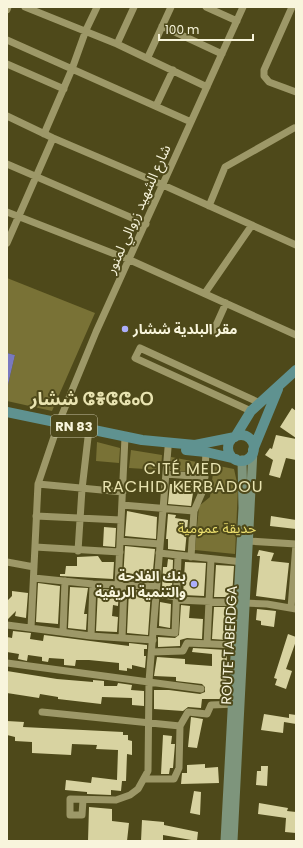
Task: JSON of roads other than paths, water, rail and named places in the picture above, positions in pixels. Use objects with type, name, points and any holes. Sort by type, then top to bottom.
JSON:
[{"type":"main road","points":[[278,387],[253,450],[248,458],[239,460],[228,450],[229,442],[235,437],[251,411],[296,370]]},
{"type":"main road","name":"RN 83","points":[[7,412],[142,440],[195,445],[235,437]]},
{"type":"main road","points":[[235,437],[246,436],[252,442],[253,450]]},
{"type":"main road","name":"RN 83","points":[[142,440],[168,448],[206,452],[239,460]]},
{"type":"main road","name":"ROUTE TABERDGA","points":[[244,562],[248,540],[253,450]]},
{"type":"main road","name":"ROUTE TABERDGA","points":[[233,841],[237,704],[244,562],[244,494],[239,460]]},
{"type":"main road","name":"ROUTE TABERDGA","points":[[239,661],[235,645],[241,603]]},
{"type":"main road","name":"ROUTE TABERDGA","points":[[225,841],[237,704]]},
{"type":"street","points":[[25,7],[86,30],[148,57],[208,87]]},
{"type":"street","points":[[44,134],[64,89],[86,30],[97,7]]},
{"type":"street","points":[[118,44],[134,7]]},
{"type":"street","points":[[148,57],[171,7]]},
{"type":"street","points":[[206,7],[237,21]]},
{"type":"street","name":"شارع الشهيد زروالي لمنور","points":[[30,628],[36,547],[38,484],[59,422],[96,332],[130,260],[243,7]]},
{"type":"street","points":[[292,7],[264,70],[264,76],[269,82],[296,92]]},
{"type":"street","points":[[162,26],[222,54]]},
{"type":"street","points":[[7,40],[191,122]]},
{"type":"street","points":[[7,64],[64,89]]},
{"type":"street","points":[[156,106],[173,70]]},
{"type":"street","points":[[7,116],[44,134],[163,185],[296,245]]},
{"type":"street","points":[[209,206],[225,167],[294,128]]},
{"type":"street","points":[[7,243],[53,138]]},
{"type":"street","points":[[7,164],[146,224]]},
{"type":"street","points":[[7,212],[130,260],[296,335]]},
{"type":"street","points":[[205,293],[252,226]]},
{"type":"street","points":[[213,332],[226,303]]},
{"type":"street","points":[[251,411],[136,358],[140,348],[260,403]]},
{"type":"street","points":[[78,550],[82,489],[89,429]]},
{"type":"street","points":[[122,638],[120,541],[125,437]]},
{"type":"street","points":[[83,800],[116,800],[130,795],[148,772],[149,681],[168,448]]},
{"type":"street","points":[[191,558],[194,511],[204,488],[206,452]]},
{"type":"street","points":[[166,474],[205,477]]},
{"type":"street","points":[[38,484],[122,492]]},
{"type":"street","points":[[122,505],[194,511]]},
{"type":"street","points":[[36,516],[121,520]]},
{"type":"street","points":[[155,594],[210,602],[241,603],[293,608],[296,544],[248,540]]},
{"type":"street","points":[[120,541],[160,544]]},
{"type":"street","points":[[36,547],[120,552]]},
{"type":"street","points":[[159,553],[178,557],[244,562]]},
{"type":"street","points":[[153,631],[175,633],[178,557]]},
{"type":"street","points":[[206,644],[210,602],[211,559]]},
{"type":"street","points":[[7,562],[34,567]]},
{"type":"street","points":[[34,578],[93,584],[156,586]]},
{"type":"street","points":[[63,632],[65,582]]},
{"type":"street","points":[[91,636],[93,584]]},
{"type":"street","points":[[7,625],[91,636],[153,640]]},
{"type":"street","points":[[152,652],[183,651],[187,643],[235,645]]},
{"type":"street","points":[[7,663],[201,689]]},
{"type":"street","points":[[144,779],[174,779],[179,768],[180,726],[188,712],[207,714],[211,705],[237,704]]},
{"type":"street","points":[[42,712],[148,724],[180,726]]},
{"type":"water","points":[[7,353],[15,355],[7,389]]},
{"type":"place","name":"مقر البلدية ششار","points":[[125,329]]},
{"type":"place","name":"بنك الفلاحة والتنمية الريفية","points":[[194,584]]},
{"type":"district","name":"ششار ⵛⴻⵛⵛⴰⵔ","points":[[92,399]]},
{"type":"district","name":"CITÉ MED RACHID KERBADOU","points":[[183,477]]},
{"type":"park label","name":"حديقة عمومية","points":[[217,528]]}]
